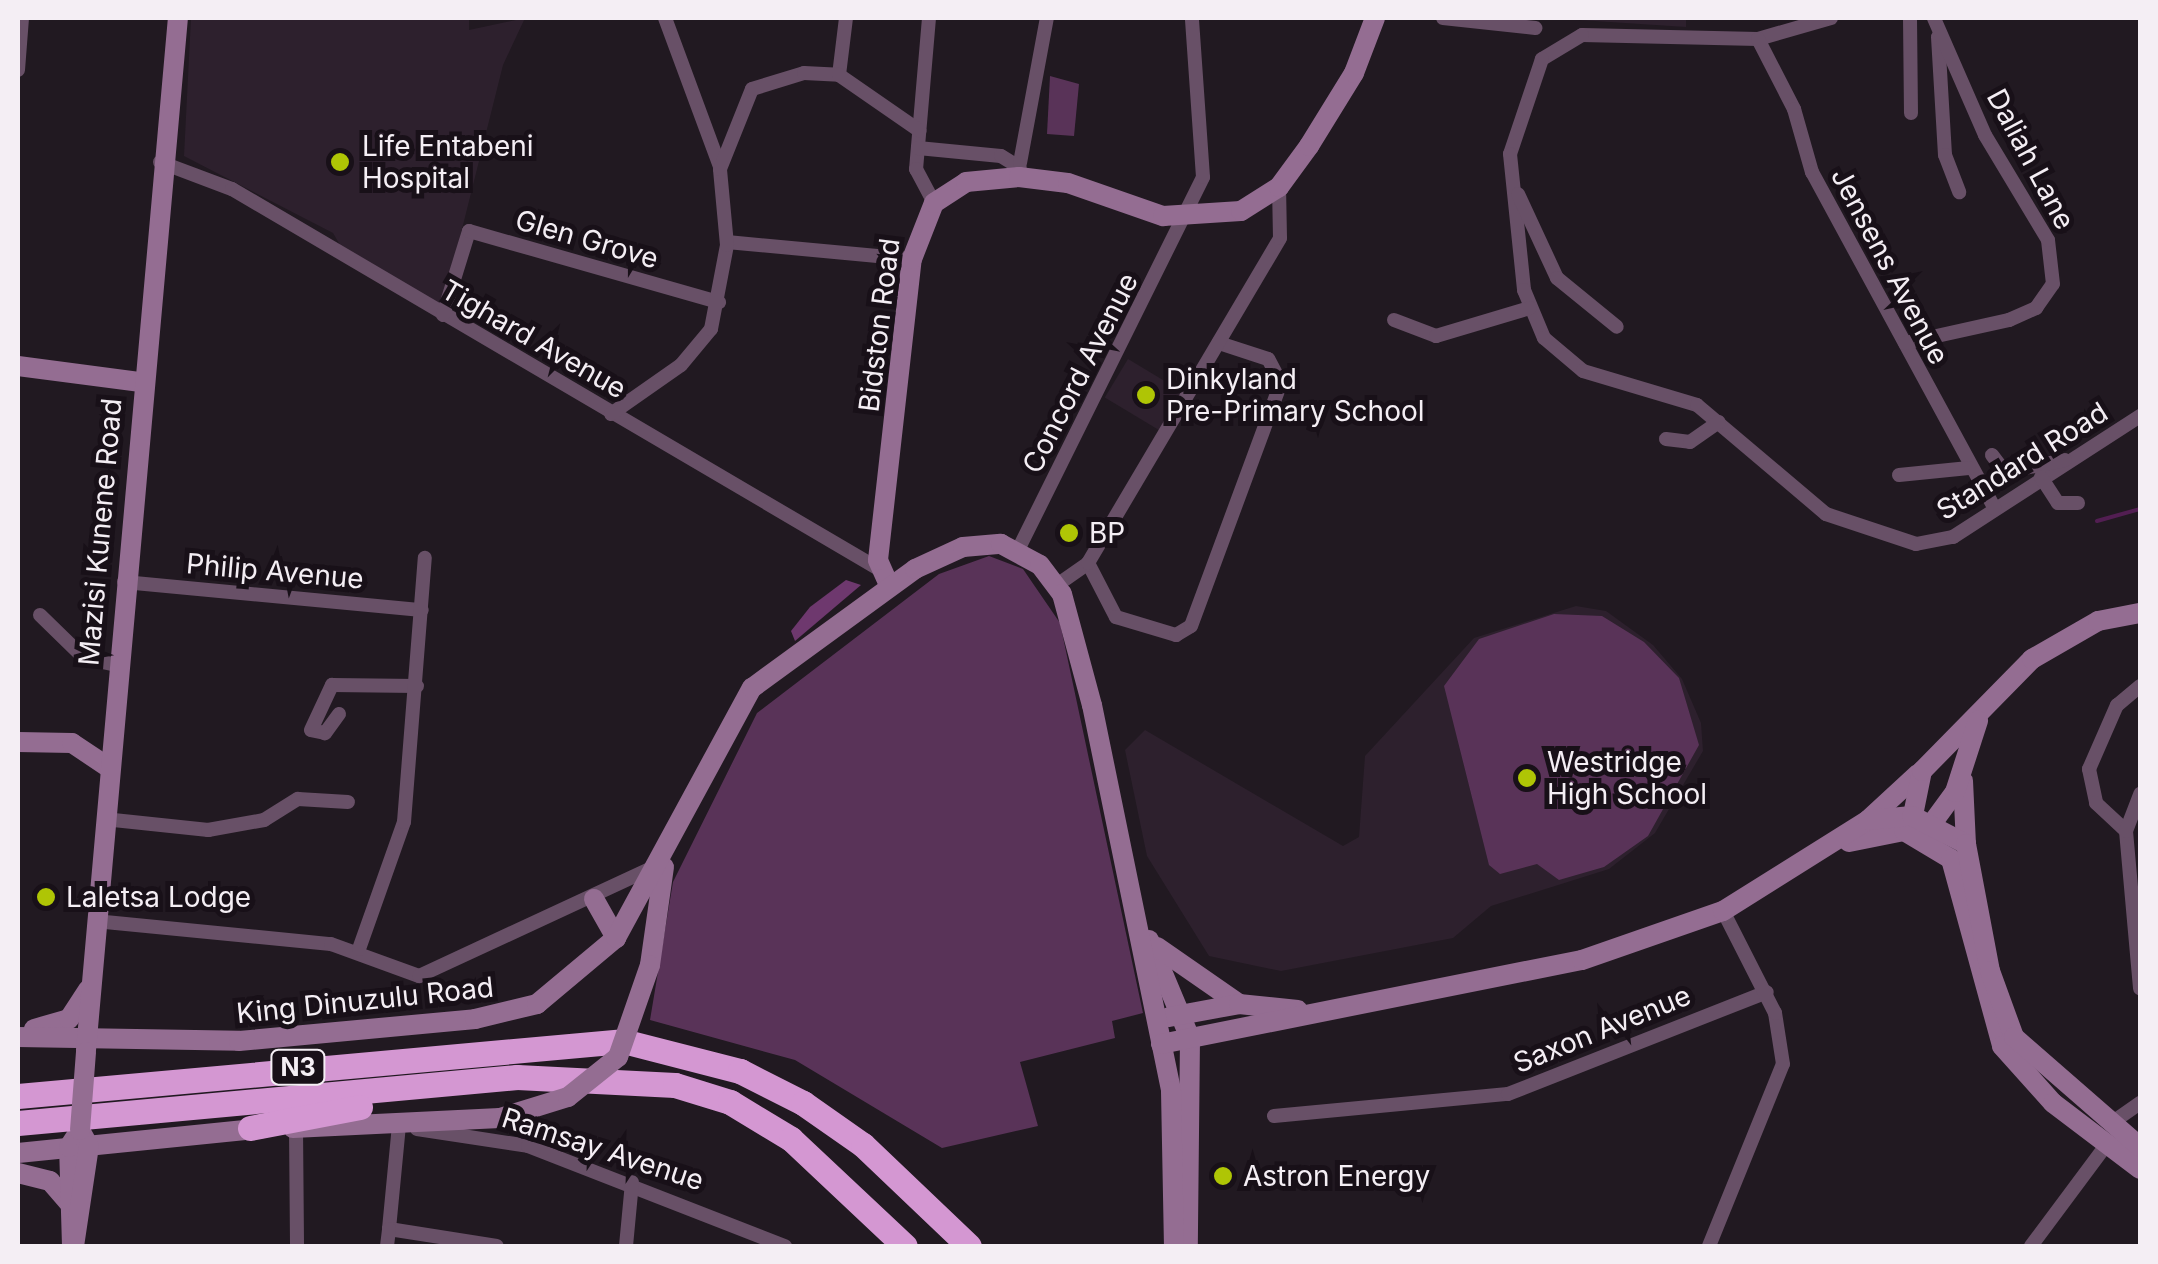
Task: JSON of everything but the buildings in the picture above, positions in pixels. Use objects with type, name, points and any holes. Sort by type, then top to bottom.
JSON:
[{"type":"highway","name":"N3","points":[[26,1091],[623,1041],[740,1071],[804,1103],[920,1200],[952,1246]]},
{"type":"highway","name":"N3","points":[[18,1124],[517,1077],[621,1078],[730,1102],[817,1161],[905,1246]]},
{"type":"highway","points":[[250,1128],[517,1077]]},
{"type":"highway","points":[[920,1200],[969,1246]]},
{"type":"main road","name":"Mazisi Kunene Road","points":[[80,1141],[93,1044],[95,921],[139,382],[171,46],[178,18]]},
{"type":"main road","points":[[934,203],[966,182],[1020,170],[1185,218],[1222,218],[1279,187],[1354,73],[1375,18]]},
{"type":"main road","name":"Bidston Road","points":[[884,577],[912,259],[934,203]]},
{"type":"main road","points":[[18,366],[139,382]]},
{"type":"main road","points":[[18,1153],[80,1141],[250,1128],[398,1128],[500,1118],[568,1098],[610,1065],[640,1015],[664,860],[752,688],[884,577],[964,547],[1018,550],[1057,585],[1136,911],[1177,1142],[1174,1246]]},
{"type":"main road","points":[[1161,1044],[1310,1012],[1482,986],[1722,912],[1829,850],[1868,820],[1981,714],[2040,652],[2098,621],[2140,613]]},
{"type":"main road","points":[[1829,850],[1870,833],[1920,826],[1962,769],[1981,714]]},
{"type":"main road","points":[[18,742],[72,743],[112,720]]},
{"type":"main road","points":[[72,743],[108,767]]},
{"type":"main road","points":[[1962,769],[1966,844],[1990,970],[2014,1037],[2140,1169]]},
{"type":"main road","points":[[1922,771],[1920,826],[1960,872],[1974,968],[2002,1046],[2053,1103],[2140,1147]]},
{"type":"main road","points":[[1868,820],[1920,826],[1966,844]]},
{"type":"main road","name":"King Dinuzulu Road","points":[[18,1035],[93,1044],[376,1031],[537,1004],[616,938],[664,860]]},
{"type":"main road","points":[[594,899],[616,938]]},
{"type":"main road","points":[[1136,911],[1190,1038],[1188,1246]]},
{"type":"main road","points":[[1149,939],[1239,1004]]},
{"type":"main road","points":[[18,1035],[69,1018],[91,984]]},
{"type":"main road","points":[[1155,1020],[1239,1004],[1310,1012]]},
{"type":"main road","points":[[73,1246],[70,1204],[80,1141]]},
{"type":"main road","points":[[73,1246],[80,1141]]},
{"type":"main road","points":[[18,1173],[50,1181],[70,1204]]},
{"type":"street","points":[[18,70],[22,18]]},
{"type":"street","points":[[166,18],[171,46]]},
{"type":"street","points":[[612,414],[690,358],[718,302],[727,242],[720,169],[664,18]]},
{"type":"street","points":[[839,75],[846,18]]},
{"type":"street","points":[[929,18],[918,178],[934,203]]},
{"type":"street","points":[[918,148],[1020,170],[1047,18]]},
{"type":"street","name":"Concord Avenue","points":[[1018,550],[1185,218],[1205,164],[1192,18]]},
{"type":"street","points":[[1443,18],[1535,28]]},
{"type":"street","points":[[1666,439],[1690,442],[1719,422],[1678,396],[1583,371],[1544,338],[1530,308],[1510,154],[1520,101],[1542,59],[1565,40],[1758,40],[1831,18]]},
{"type":"street","points":[[1910,18],[1912,113]]},
{"type":"street","points":[[1936,24],[1944,155],[1959,192]]},
{"type":"street","name":"Daliah Lane","points":[[1905,343],[2009,320],[2036,308],[2053,284],[2048,240],[1936,24]]},
{"type":"street","name":"Jensens Avenue","points":[[1758,40],[1801,124],[1812,172],[1969,468],[1995,508]]},
{"type":"street","points":[[720,169],[752,89],[804,73],[839,75],[920,131]]},
{"type":"street","name":"Tighard Avenue","points":[[159,162],[232,190],[884,577]]},
{"type":"street","points":[[1057,585],[1088,563],[1280,238],[1279,187]]},
{"type":"street","points":[[1517,194],[1557,278],[1617,327]]},
{"type":"street","name":"Glen Grove","points":[[443,314],[469,232],[718,302]]},
{"type":"street","points":[[727,242],[912,259]]},
{"type":"street","points":[[1394,320],[1436,336],[1530,308]]},
{"type":"street","points":[[1088,563],[1116,617],[1176,634],[1191,626],[1281,383],[1268,359],[1219,343]]},
{"type":"street","name":"Standard Road","points":[[1719,422],[1818,510],[1928,546],[2140,416]]},
{"type":"street","points":[[1992,454],[2006,472],[2066,460]]},
{"type":"street","points":[[1900,475],[1969,468]]},
{"type":"street","points":[[2041,477],[2058,503],[2078,503]]},
{"type":"street","points":[[359,949],[398,852],[417,686],[425,558]]},
{"type":"street","name":"Philip Avenue","points":[[124,582],[422,610]]},
{"type":"street","points":[[40,614],[84,658],[117,665]]},
{"type":"street","points":[[339,714],[325,734],[311,730],[332,684],[417,686]]},
{"type":"street","points":[[2126,831],[2096,803],[2090,769],[2117,705],[2140,686]]},
{"type":"street","points":[[2140,794],[2126,831],[2140,988]]},
{"type":"street","points":[[104,819],[212,830],[264,820],[298,799],[348,802]]},
{"type":"street","points":[[95,921],[359,949],[409,975],[429,974],[594,899],[664,860]]},
{"type":"street","points":[[1708,1246],[1783,1064],[1767,992],[1722,912]]},
{"type":"street","name":"Saxon Avenue","points":[[1274,1116],[1508,1094],[1767,992]]},
{"type":"street","points":[[2032,1246],[2108,1134],[2140,1103]]},
{"type":"street","points":[[296,1128],[298,1246]]},
{"type":"street","points":[[387,1246],[398,1128]]},
{"type":"street","name":"Ramsay Avenue","points":[[398,1128],[500,1139],[632,1182],[785,1246]]},
{"type":"street","points":[[626,1246],[632,1182]]},
{"type":"street","points":[[389,1229],[488,1245]]},
{"type":"shaded area","name":"Life Entabeni Hospital","points":[[191,18],[469,18],[469,30],[525,18],[503,65],[444,301],[435,304],[343,250],[333,233],[184,156]]},
{"type":"shaded area","points":[[1549,18],[1686,18],[1686,27]]},
{"type":"shaded area","points":[[1050,76],[1079,84],[1074,136],[1047,134]]},
{"type":"shaded area","name":"Dinkyland Pre-Primary School","points":[[1128,359],[1184,392],[1161,431],[1105,398]]},
{"type":"shaded area","points":[[989,556],[1023,569],[1060,623],[1143,1013],[1112,1021],[1115,1038],[1020,1062],[1038,1126],[942,1148],[795,1060],[650,1020],[673,882],[757,713],[939,574]]},
{"type":"shaded area","points":[[846,580],[861,585],[795,641],[791,631],[810,607]]},
{"type":"shaded area","name":"Westridge High School","points":[[1576,606],[1606,611],[1653,645],[1682,679],[1701,723],[1703,751],[1655,833],[1609,869],[1491,906],[1453,938],[1281,971],[1209,956],[1147,856],[1125,750],[1145,730],[1343,846],[1359,837],[1365,756],[1474,638]]},
{"type":"shaded area","points":[[1554,614],[1602,616],[1644,642],[1679,678],[1699,745],[1648,836],[1604,867],[1559,880],[1537,864],[1500,874],[1489,865],[1444,686],[1479,639]]},
{"type":"waterway","points":[[2097,521],[2140,509]]},
{"type":"place","name":"Life Entabeni Hospital","points":[[340,162]]},
{"type":"place","name":"Dinkyland Pre-Primary School","points":[[1146,395]]},
{"type":"place","name":"BP","points":[[1069,533]]},
{"type":"place","name":"Westridge High School","points":[[1527,778]]},
{"type":"place","name":"Laletsa Lodge","points":[[46,897]]},
{"type":"place","name":"Astron Energy","points":[[1223,1176]]}]
